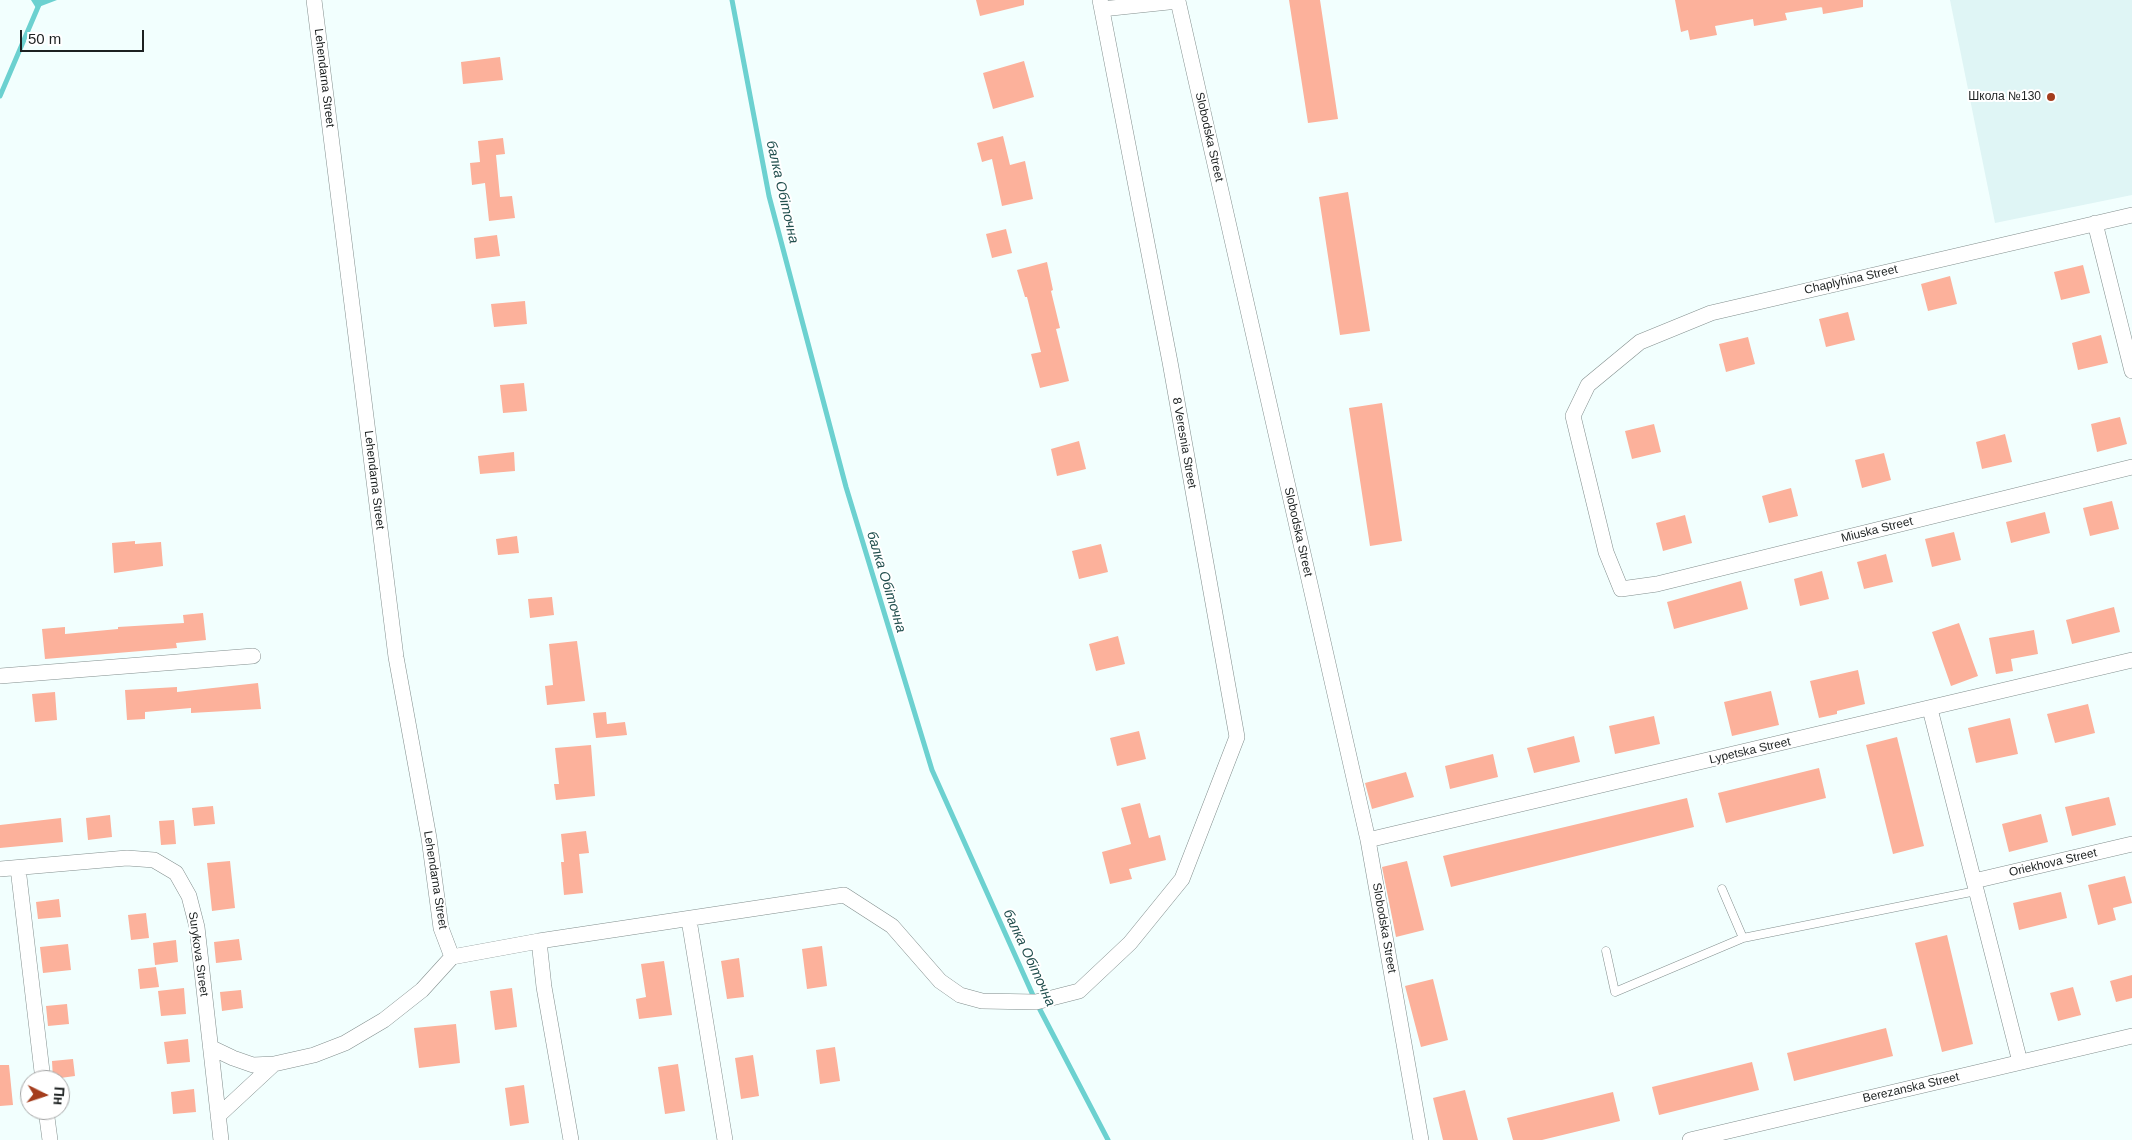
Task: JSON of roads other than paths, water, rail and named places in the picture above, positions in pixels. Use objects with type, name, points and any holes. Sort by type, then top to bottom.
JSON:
[{"type":"street","name":"Lehendarna Street","points":[[314,0],[396,657],[429,838],[441,928],[452,957]]},
{"type":"street","name":"Slobodska Street","points":[[1101,4],[1179,1],[1368,840],[1421,1140]]},
{"type":"street","name":"8 Veresnia Street","points":[[689,920],[844,895],[892,926],[940,981],[960,995],[982,1001],[1036,1002],[1080,991],[1130,943],[1182,879],[1237,737],[1170,362],[1101,4]]},
{"type":"street","name":"Chaplyhina Street","points":[[1621,589],[1606,552],[1573,416],[1588,385],[1640,342],[1711,313],[2132,215]]},
{"type":"street","points":[[2095,223],[2132,370]]},
{"type":"street","name":"Miuska Street","points":[[1621,589],[1657,584],[2132,467]]},
{"type":"street","points":[[0,676],[253,656]]},
{"type":"street","name":"Lypetska Street","points":[[1368,840],[2132,660]]},
{"type":"street","points":[[1930,709],[2020,1062]]},
{"type":"street","name":"Oriekhova Street","points":[[1975,886],[2132,844]]},
{"type":"street","name":"Surykova Street","points":[[0,869],[127,858],[154,860],[176,873],[189,896],[197,927],[221,1140]]},
{"type":"street","points":[[18,868],[42,1070]]},
{"type":"street","points":[[212,1048],[232,1058],[253,1065],[274,1064],[314,1055],[345,1043],[384,1020],[422,990],[452,957],[538,941],[689,920],[724,1140]]},
{"type":"street","points":[[538,941],[544,987],[571,1140]]},
{"type":"street","name":"Berezanska Street","points":[[1690,1140],[2132,1036]]},
{"type":"street","points":[[218,1116],[274,1064]]},
{"type":"street","points":[[47,1120],[50,1140]]},
{"type":"lane","points":[[1606,951],[1615,992],[1743,938],[1975,886]]},
{"type":"lane","points":[[1722,889],[1743,938]]},
{"type":"water","points":[[31,0],[57,0],[36,8]]},
{"type":"waterway","points":[[0,96],[41,0]]},
{"type":"waterway","name":"балка Обіточна","points":[[732,0],[769,196],[846,487],[932,770],[1036,1002],[1108,1140]]},
{"type":"place","name":"Школа №130","points":[[2051,97]]}]
